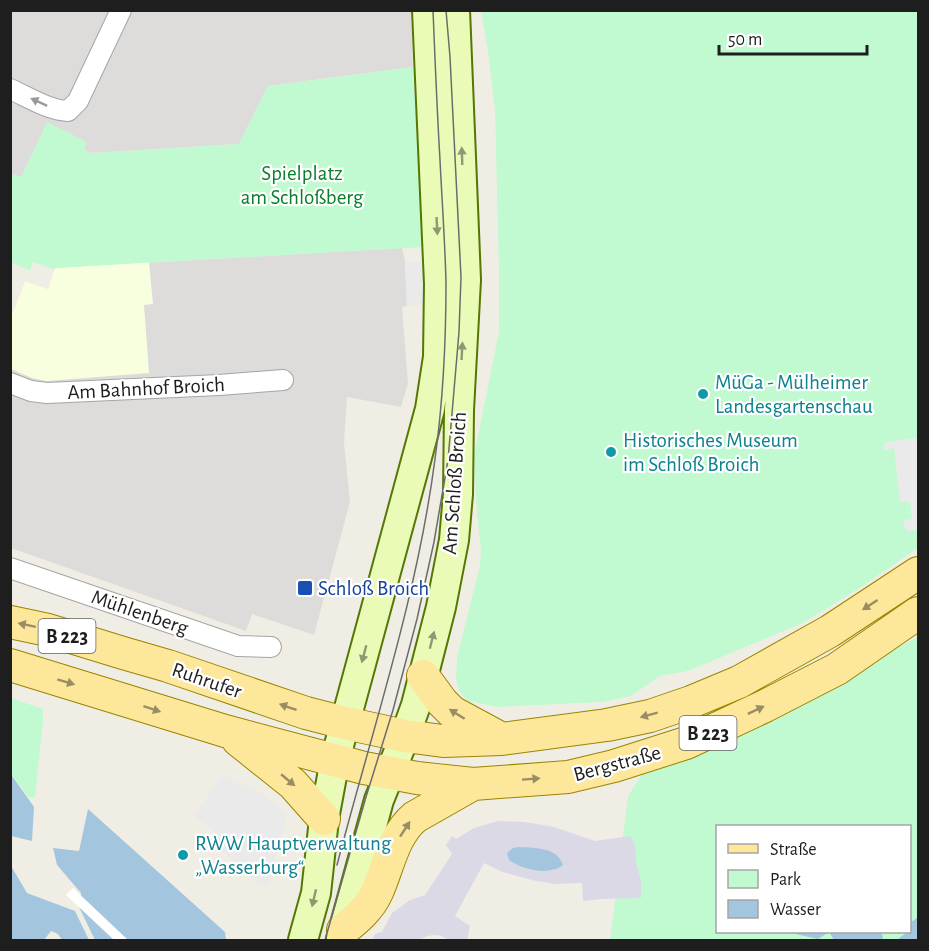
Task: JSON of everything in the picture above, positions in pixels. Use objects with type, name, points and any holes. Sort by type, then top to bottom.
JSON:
[{"type":"main road","name":"Am Schloß Broich","points":[[303,940],[316,893],[324,819],[335,760],[430,409],[438,357],[440,284],[427,10]]},
{"type":"main road","name":"Am Schloß Broich","points":[[342,936],[379,800],[416,705],[441,607],[452,551],[458,494],[459,410],[466,280],[455,10]]},
{"type":"main road","name":"Bergstraße","points":[[405,736],[443,741],[502,739],[607,725],[650,716],[739,682],[830,632],[918,573]]},
{"type":"main road","name":"Bergstraße","points":[[389,773],[473,784],[568,777],[615,766],[686,743],[765,706],[837,669],[918,613]]},
{"type":"main road","name":"Ruhrufer","points":[[10,622],[48,630],[123,652],[306,713],[405,736]]},
{"type":"main road","name":"Ruhrufer","points":[[10,665],[225,731],[389,773]]},
{"type":"main road","points":[[423,676],[441,702],[452,712],[502,739]]},
{"type":"main road","points":[[225,731],[293,784],[324,819]]},
{"type":"main road","points":[[342,936],[361,916],[376,894],[394,848],[407,824],[415,817],[473,784]]},
{"type":"street","points":[[10,89],[58,111],[68,111],[78,101],[121,10]]},
{"type":"street","name":"Am Bahnhof Broich","points":[[10,383],[31,391],[47,393],[283,380]]},
{"type":"street","name":"Mühlenberg","points":[[10,568],[238,645],[271,647]]},
{"type":"shaded area","points":[[10,11],[411,11],[413,67],[268,86],[239,144],[92,153],[84,150],[86,143],[21,178],[11,174]]},
{"type":"shaded area","points":[[402,248],[407,306],[402,307],[408,384],[401,407],[347,397],[344,443],[350,502],[314,635],[252,614],[246,631],[11,548],[10,319],[25,281],[48,289],[56,268]]},
{"type":"shaded area","points":[[423,261],[424,305],[407,306],[405,262]]},
{"type":"shaded area","points":[[149,262],[153,304],[144,305],[149,373],[46,381],[11,369],[10,319],[25,281],[48,289],[55,268]]},
{"type":"shaded area","points":[[918,438],[918,530],[906,531],[903,520],[912,519],[910,502],[900,502],[894,448],[885,450],[882,448],[885,442]]},
{"type":"shaded area","points":[[222,775],[262,793],[287,814],[268,887],[259,885],[219,848],[216,833],[194,816]]},
{"type":"shaded area","points":[[498,821],[525,822],[554,827],[595,841],[630,836],[635,846],[641,881],[641,898],[583,901],[582,883],[556,884],[536,881],[502,872],[484,863],[455,916],[470,926],[467,940],[448,940],[435,935],[420,940],[372,940],[375,934],[382,932],[392,913],[410,900],[425,895],[452,854],[446,845],[452,836],[456,839],[474,828]]},
{"type":"green space","name":"MüGa - Mülheimer Landesgartenschau","points":[[481,11],[918,11],[918,548],[803,623],[688,671],[660,676],[631,696],[602,702],[498,707],[468,701],[459,691],[456,679],[457,657],[480,565],[481,549],[474,456],[499,331],[495,111]]},
{"type":"green space","name":"Spielplatz am Schloßberg","points":[[413,67],[423,247],[55,268],[55,270],[33,262],[30,271],[11,262],[11,174],[21,177],[47,122],[87,142],[84,150],[92,153],[239,144],[268,86]]},
{"type":"green space","points":[[918,637],[918,940],[610,940],[628,796],[644,771],[736,734]]},
{"type":"green space","points":[[11,698],[43,709],[35,797],[28,797],[11,773]]},
{"type":"water","points":[[10,773],[34,807],[32,841],[11,836]]},
{"type":"water","points":[[88,809],[225,932],[226,940],[95,940],[78,905],[81,893],[57,865],[53,848],[79,851]]},
{"type":"water","points":[[519,847],[539,848],[551,852],[560,859],[563,865],[543,871],[521,867],[509,860],[507,853]]},
{"type":"water","points":[[10,864],[27,893],[75,911],[89,940],[62,940],[58,934],[51,931],[44,940],[11,940]]},
{"type":"water","points":[[918,917],[918,940],[897,940],[906,933],[911,933],[911,922]]},
{"type":"water","points":[[791,933],[827,933],[818,939]]},
{"type":"water","points":[[830,933],[881,933],[883,936],[882,940],[834,940]]},
{"type":"pier","points":[[73,888],[128,940],[114,940],[66,895]]},
{"type":"tram line","points":[[337,865],[405,613],[427,511],[438,437],[444,371],[446,283],[433,10]]},
{"type":"tram line","points":[[325,940],[393,710],[417,619],[434,542],[448,460],[459,332],[461,277],[446,10]]},
{"type":"place","name":"MüGa - Mülheimer Landesgartenschau","points":[[703,394]]},
{"type":"place","name":"Historisches Museum im Schloß Broich","points":[[611,452]]},
{"type":"place","name":"Schloß Broich","points":[[305,588]]},
{"type":"place","name":"RWW Hauptverwaltung „Wasserburg“","points":[[183,855]]}]
